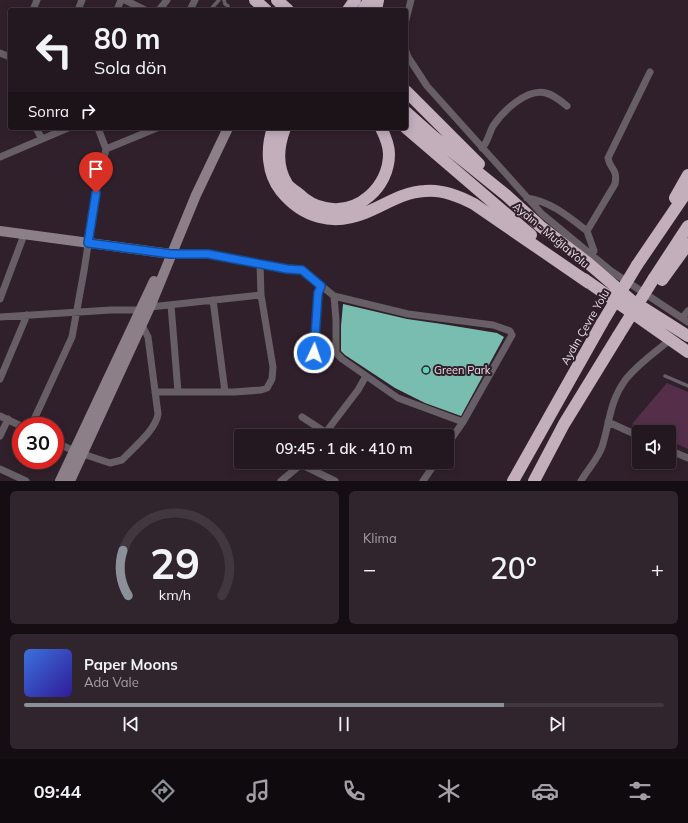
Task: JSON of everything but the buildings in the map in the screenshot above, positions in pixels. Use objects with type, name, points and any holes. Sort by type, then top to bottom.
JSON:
[{"type":"highway","points":[[255,0],[264,8]]},
{"type":"highway","points":[[277,0],[286,8]]},
{"type":"highway","points":[[408,93],[506,195]]},
{"type":"highway","name":"Aydın - Muğla Yolu","points":[[408,114],[434,137],[506,195],[540,226],[590,259],[632,300],[688,336]]},
{"type":"highway","points":[[272,130],[269,139],[268,154],[270,170],[278,187],[289,201],[304,212],[317,217],[329,219],[352,217],[411,193],[425,190],[450,194],[461,197],[474,204],[589,283]]},
{"type":"highway","points":[[284,130],[280,141],[279,162],[288,184],[306,201],[325,208],[343,209],[363,201],[373,193],[382,182],[387,170],[389,154],[386,139],[382,130]]},
{"type":"highway","name":"Aydın - Muğla Yolu","points":[[408,130],[473,187],[589,283],[688,352]]},
{"type":"highway","points":[[645,251],[688,175]]},
{"type":"highway","name":"Aydın Çevre Yolu","points":[[513,481],[637,264],[688,190]]},
{"type":"highway","points":[[534,481],[564,424],[618,336],[657,280],[688,226]]},
{"type":"highway","points":[[657,280],[688,244]]},
{"type":"main road","points":[[70,481],[78,452],[171,254],[196,195],[227,130]]},
{"type":"main road","points":[[0,231],[171,254]]},
{"type":"main road","points":[[60,481],[78,452],[142,325],[146,308]]},
{"type":"street","points":[[125,0],[141,8]]},
{"type":"street","points":[[161,8],[167,0]]},
{"type":"street","points":[[408,12],[411,0]]},
{"type":"street","points":[[408,57],[427,86],[527,198],[590,259],[612,271],[685,320],[688,311]]},
{"type":"street","points":[[587,231],[615,184],[616,177],[614,169],[609,164],[608,158],[650,72]]},
{"type":"street","points":[[482,148],[486,143],[492,128],[500,118],[528,94],[538,92],[548,93],[567,106]]},
{"type":"street","points":[[37,130],[42,139]]},
{"type":"street","points":[[0,157],[63,130]]},
{"type":"street","points":[[35,417],[72,336],[96,193],[106,149],[99,130]]},
{"type":"street","points":[[106,149],[151,130]]},
{"type":"street","points":[[527,198],[544,202],[563,212],[587,231],[594,251],[590,259]]},
{"type":"street","points":[[0,299],[24,234]]},
{"type":"street","points":[[171,254],[208,254],[302,270],[334,296],[408,314],[493,325],[510,332],[512,335],[463,422],[454,435]]},
{"type":"street","points":[[155,392],[225,392],[262,390],[267,388],[272,379],[273,367],[262,295],[260,264]]},
{"type":"street","points":[[314,353],[318,293],[321,286]]},
{"type":"street","points":[[0,317],[146,308],[262,295]]},
{"type":"street","points":[[334,296],[336,353],[398,398],[463,422]]},
{"type":"street","points":[[213,300],[225,392]]},
{"type":"street","points":[[171,305],[178,392]]},
{"type":"street","points":[[0,379],[27,315]]},
{"type":"street","points":[[64,446],[110,463],[118,462],[122,460],[151,429],[157,420],[158,414],[148,337],[142,325]]},
{"type":"street","points":[[581,481],[602,448],[610,411],[618,391],[627,378],[641,364],[670,340]]},
{"type":"street","points":[[328,429],[358,390],[366,376]]},
{"type":"street","points":[[0,416],[12,421]]},
{"type":"street","points":[[302,417],[318,429]]},
{"type":"street","points":[[0,436],[8,419]]},
{"type":"street","points":[[608,422],[632,433]]},
{"type":"street","points":[[676,453],[688,458]]},
{"type":"street","points":[[0,469],[26,481]]},
{"type":"street","points":[[281,481],[294,469]]},
{"type":"street","points":[[312,469],[334,481]]},
{"type":"street","points":[[423,481],[431,469]]},
{"type":"lane","points":[[212,8],[219,0]]},
{"type":"lane","points":[[224,0],[225,4],[228,6]]},
{"type":"lane","points":[[665,376],[688,386]]},
{"type":"shaded area","points":[[667,383],[688,392],[688,449],[676,443],[676,425],[632,424]]},
{"type":"place","name":"Green Park","points":[[426,370]]},
{"type":"route","points":[[96,193],[88,243],[171,254],[208,254],[287,269],[302,270],[321,286],[318,293],[314,353]]}]
